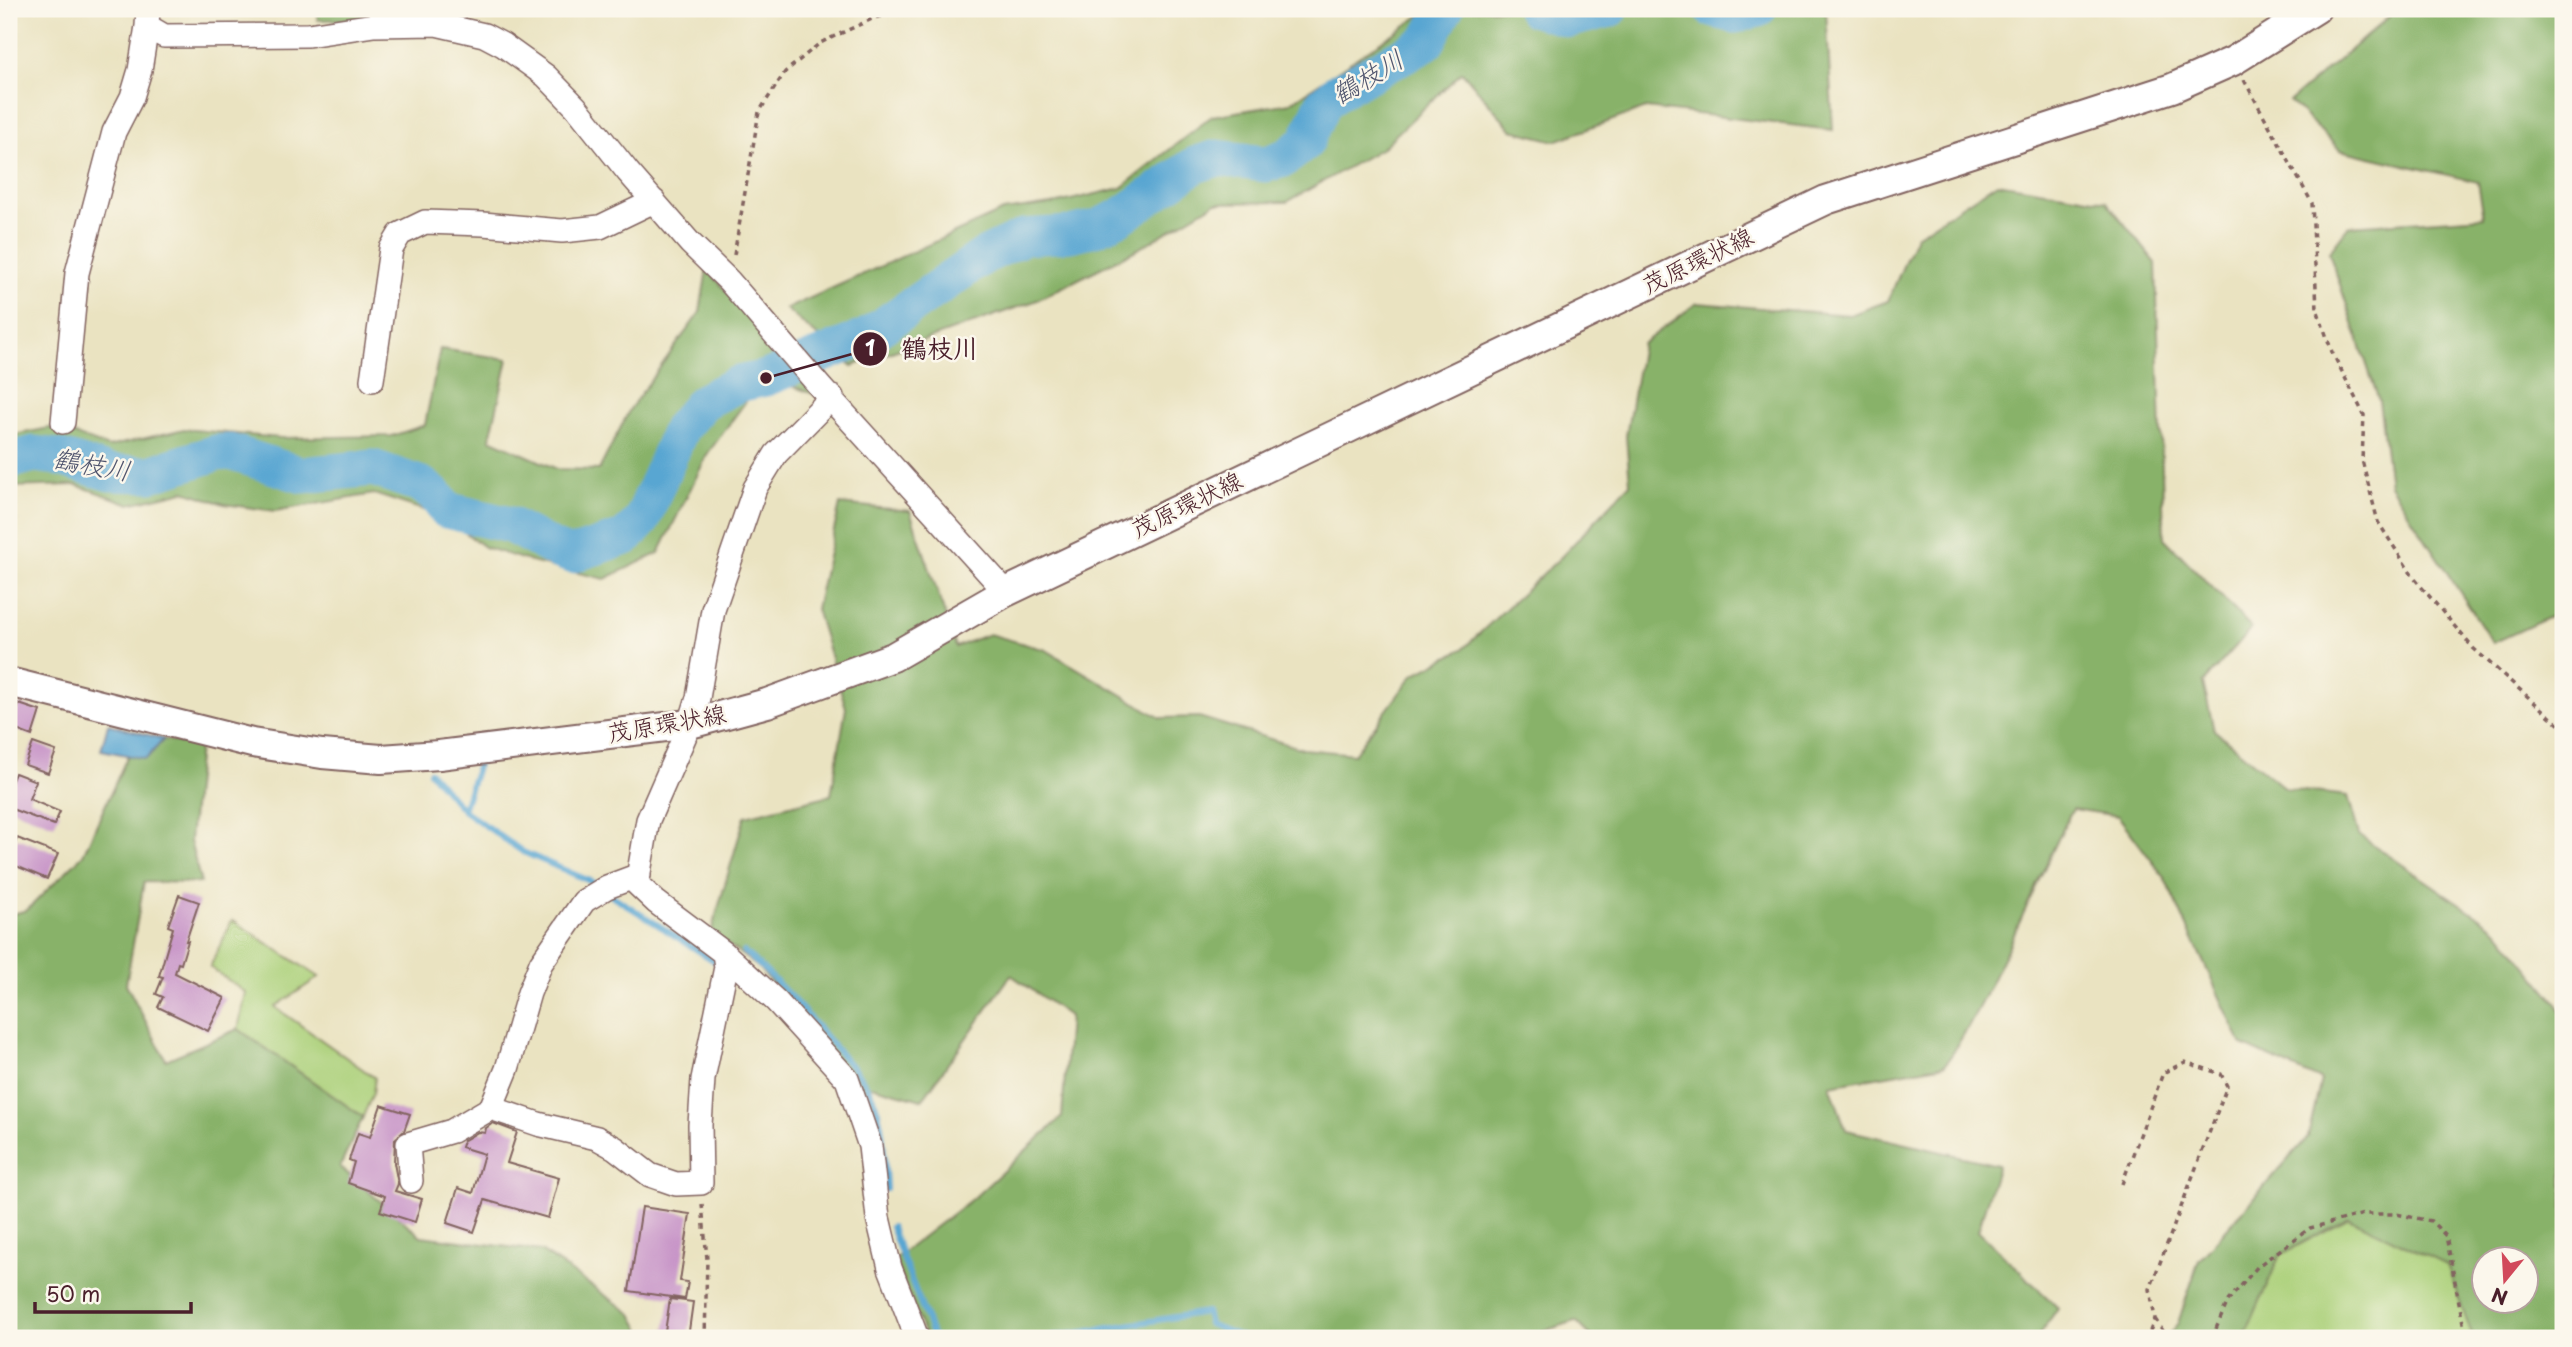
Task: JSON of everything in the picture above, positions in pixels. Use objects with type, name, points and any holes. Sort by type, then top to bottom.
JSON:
[{"type":"main road","name":"茂原環状線","points":[[9,682],[252,743],[322,754],[382,759],[439,755],[690,724],[767,703],[892,657],[1006,592],[1826,200],[2172,88],[2233,61],[2316,9]]},
{"type":"street","points":[[147,17],[164,36],[308,35],[374,25],[436,24],[484,35],[503,45],[546,76],[576,107],[690,243],[729,281],[776,337],[1006,592]]},
{"type":"street","points":[[62,422],[77,273],[114,132],[132,97],[147,17]]},
{"type":"street","points":[[372,380],[391,249],[400,234],[425,222],[562,230],[600,227],[654,201]]},
{"type":"street","points":[[827,393],[776,454],[755,488],[713,610],[698,698],[690,724],[648,820],[637,884],[656,902],[724,953],[776,1001],[847,1079],[870,1146],[878,1218],[890,1268],[917,1338]]},
{"type":"street","points":[[411,1181],[408,1144],[452,1131],[491,1108],[507,1069],[528,993],[541,963],[584,901],[607,887],[639,875]]},
{"type":"street","points":[[491,1108],[538,1124],[597,1138],[615,1148],[650,1175],[676,1184],[701,1184],[704,1079],[726,967],[724,953]]},
{"type":"path","points":[[729,281],[759,112],[785,72],[820,43],[874,18],[912,9]]},
{"type":"path","points":[[2233,61],[2312,203],[2317,309],[2332,352],[2364,415],[2362,460],[2378,522],[2414,578],[2473,648],[2563,728]]},
{"type":"path","points":[[2122,1184],[2164,1073],[2185,1062],[2221,1074],[2227,1086],[2150,1289],[2155,1320],[2168,1338]]},
{"type":"path","points":[[701,1184],[707,1259],[705,1338]]},
{"type":"path","points":[[2213,1338],[2228,1301],[2258,1266],[2310,1228],[2364,1214],[2396,1214],[2431,1221],[2446,1236],[2466,1338]]},
{"type":"path","points":[[2147,1338],[2155,1320]]},
{"type":"green space","points":[[316,9],[502,9],[488,18],[318,20]]},
{"type":"green space","points":[[1430,9],[1826,9],[1833,130],[1646,108],[1555,141],[1512,130],[1462,72],[1382,148],[1287,202],[1215,203],[1138,249],[1035,301],[852,366],[786,309],[1003,211],[1058,203],[1121,188],[1212,116],[1290,103]]},
{"type":"green space","points":[[2398,9],[2563,9],[2563,611],[2493,643],[2390,485],[2379,401],[2329,252],[2349,226],[2484,217],[2478,182],[2340,150],[2290,101]]},
{"type":"green space","points":[[1997,183],[2106,201],[2156,263],[2164,538],[2252,628],[2203,683],[2214,730],[2286,789],[2348,796],[2359,835],[2498,930],[2556,1002],[2563,1015],[2563,1338],[2473,1338],[2447,1265],[2349,1218],[2280,1255],[2244,1338],[2166,1338],[2178,1323],[2199,1260],[2308,1137],[2321,1080],[2242,1045],[2164,877],[2118,816],[2073,809],[1981,1003],[1945,1065],[1830,1085],[1846,1130],[1998,1165],[1978,1231],[2058,1308],[2037,1338],[1782,1338],[1760,1327],[1747,1338],[1593,1338],[1576,1321],[1521,1338],[926,1338],[894,1259],[977,1195],[1062,1117],[1069,1016],[1011,975],[922,1100],[871,1086],[862,1092],[758,967],[711,932],[745,816],[831,795],[846,708],[816,609],[840,504],[910,511],[956,647],[989,634],[1046,650],[1161,718],[1199,717],[1303,749],[1354,754],[1413,675],[1463,649],[1562,556],[1630,484],[1626,436],[1642,344],[1697,303],[1850,315],[1888,301],[1916,236]]},
{"type":"green space","points":[[707,269],[817,395],[777,381],[758,385],[708,453],[659,553],[605,579],[535,563],[484,547],[445,517],[374,494],[275,511],[224,504],[184,491],[130,504],[76,485],[9,487],[9,436],[54,427],[108,447],[184,429],[281,438],[392,436],[425,425],[440,349],[508,359],[490,439],[557,469],[599,470],[630,409],[700,312]]},
{"type":"green space","points":[[164,739],[199,747],[190,841],[201,883],[144,882],[126,984],[166,1060],[238,1029],[363,1117],[340,1167],[421,1236],[541,1251],[632,1314],[645,1338],[9,1338],[9,915],[27,910],[83,855],[128,755],[146,759]]},
{"type":"green space","points":[[232,920],[319,977],[275,1007],[375,1078],[373,1093],[363,1117],[238,1029],[246,993],[210,967]]},
{"type":"green space","points":[[2431,1158],[2519,1246],[2470,1246],[2470,1316],[2540,1316],[2540,1267],[2563,1338],[2195,1338],[2232,1238]]},
{"type":"water","points":[[108,724],[164,739],[146,759],[101,750]]},
{"type":"building","points":[[19,704],[40,711],[32,736],[11,728]]},
{"type":"building","points":[[33,743],[56,751],[48,773],[25,765]]},
{"type":"building","points":[[15,773],[36,781],[29,799],[60,812],[54,825],[9,808],[9,788]]},
{"type":"building","points":[[17,838],[58,854],[47,879],[9,863]]},
{"type":"building","points":[[179,895],[199,902],[181,964],[178,963],[175,973],[225,998],[208,1031],[158,1007],[163,997],[156,994],[163,977],[159,976],[173,928],[168,926]]},
{"type":"building","points":[[381,1105],[410,1114],[404,1131],[395,1139],[394,1163],[398,1184],[395,1191],[422,1199],[415,1222],[380,1211],[385,1196],[348,1183],[354,1162],[349,1160],[358,1133],[370,1137]]},
{"type":"building","points":[[493,1123],[517,1132],[507,1163],[559,1178],[548,1218],[485,1200],[474,1232],[447,1223],[458,1188],[473,1193],[484,1154],[461,1147],[463,1141],[478,1132],[485,1133],[486,1128]]},
{"type":"building","points":[[642,1207],[690,1214],[680,1281],[688,1282],[685,1299],[629,1291]]},
{"type":"building","points":[[670,1299],[693,1302],[688,1338],[664,1338]]},
{"type":"waterway","name":"鶴枝川","points":[[9,461],[34,454],[57,457],[110,473],[150,474],[216,453],[230,452],[302,475],[373,468],[422,485],[437,497],[446,510],[510,525],[571,555],[626,537],[642,520],[681,428],[703,402],[738,384],[766,378],[868,336],[984,256],[1024,237],[1070,234],[1096,228],[1120,217],[1195,165],[1217,158],[1265,164],[1284,159],[1306,142],[1323,104],[1337,92],[1427,42],[1445,9]]},
{"type":"waterway","name":"鶴枝川","points":[[1535,9],[1570,19],[1610,9]]},
{"type":"waterway","name":"鶴枝川","points":[[1712,9],[1735,15],[1758,9]]},
{"type":"waterway","points":[[463,810],[478,764]]},
{"type":"waterway","points":[[430,772],[463,810],[523,852],[592,882]]},
{"type":"waterway","points":[[611,895],[716,962]]},
{"type":"waterway","points":[[744,952],[793,999],[870,1091],[882,1131],[886,1189]]},
{"type":"waterway","points":[[891,1227],[932,1334],[936,1338]]},
{"type":"waterway","points":[[1048,1338],[1206,1312],[1209,1324],[1244,1338]]},
{"type":"place","name":"鶴枝川","points":[[766,378]]}]
